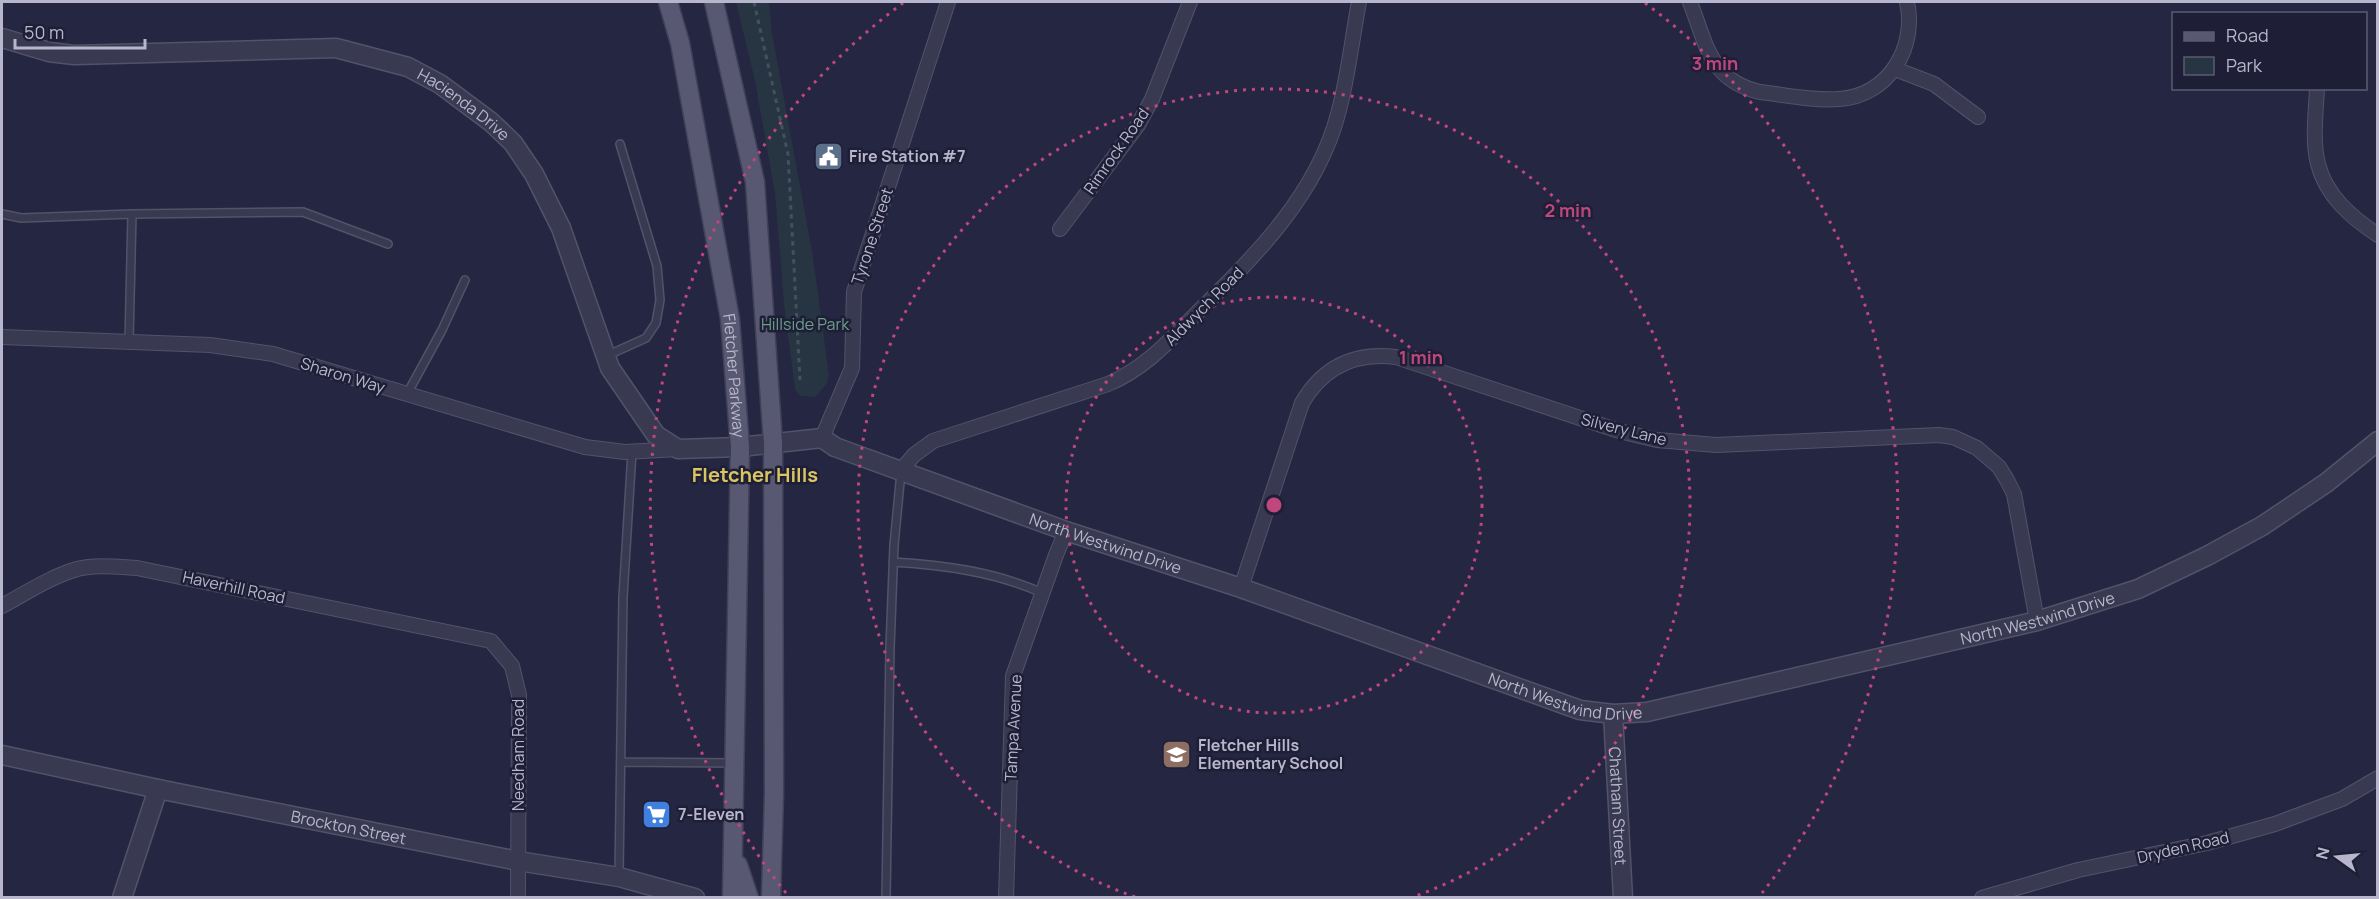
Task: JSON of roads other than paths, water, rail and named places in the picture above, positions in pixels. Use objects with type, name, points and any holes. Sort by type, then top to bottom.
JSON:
[{"type":"main road","name":"Fletcher Parkway","points":[[668,2],[680,42],[730,319],[740,447],[732,897]]},
{"type":"main road","name":"Fletcher Parkway","points":[[714,2],[755,182],[773,443],[774,793],[771,897]]},
{"type":"main road","points":[[733,846],[749,897]]},
{"type":"street","name":"Tyrone Street","points":[[822,438],[852,368],[854,292],[948,2]]},
{"type":"street","name":"Rimrock Road","points":[[1060,229],[1138,125],[1152,99],[1190,2]]},
{"type":"street","name":"Aldwych Road","points":[[901,470],[914,455],[933,441],[1108,384],[1132,372],[1155,354],[1245,267],[1296,204],[1324,152],[1338,114],[1359,2]]},
{"type":"street","points":[[1690,2],[1708,54],[1714,64],[1730,80],[1749,90],[1841,99],[1871,90],[1894,69],[1901,59],[1910,25],[1906,2]]},
{"type":"street","name":"Hacienda Drive","points":[[2,38],[49,52],[74,55],[336,48],[408,68],[440,84],[491,122],[513,143],[534,174],[561,228],[610,368],[656,435],[678,449]]},
{"type":"street","points":[[1894,69],[1934,84],[1977,117]]},
{"type":"street","points":[[2317,90],[2318,164],[2330,191],[2353,219],[2378,235]]},
{"type":"street","name":"Sharon Way","points":[[2,337],[210,345],[273,354],[585,447],[632,452],[678,449]]},
{"type":"street","name":"Silvery Lane","points":[[1241,588],[1302,403],[1309,391],[1327,372],[1339,365],[1361,357],[1385,356],[1396,357],[1619,431],[1657,440],[1716,445],[1939,435],[1965,442],[1983,452],[1999,467],[2014,494],[2037,621]]},
{"type":"street","points":[[678,449],[740,447],[822,438]]},
{"type":"street","name":"North Westwind Drive","points":[[822,438],[834,447],[1066,531],[1241,588],[1580,710],[1613,714],[1647,712],[2037,621],[2138,589],[2207,556],[2262,526],[2326,483],[2378,441]]},
{"type":"street","name":"Tampa Avenue","points":[[1006,897],[1013,676],[1066,531]]},
{"type":"street","name":"Haverhill Road","points":[[2,606],[51,579],[78,569],[102,566],[138,568],[472,636]]},
{"type":"street","name":"Needham Road","points":[[472,636],[491,641],[512,666],[519,695],[518,897]]},
{"type":"street","name":"Chatham Street","points":[[1613,714],[1623,897]]},
{"type":"street","name":"Brockton Street","points":[[2,755],[158,789],[518,861],[619,877],[695,897]]},
{"type":"street","name":"Dryden Road","points":[[1982,897],[2078,870],[2187,848],[2275,824],[2342,799],[2378,778]]},
{"type":"street","points":[[122,897],[158,789]]},
{"type":"lane","points":[[606,356],[646,338],[656,322],[660,300],[657,266],[620,144]]},
{"type":"lane","points":[[2,214],[21,218],[303,212],[388,244]]},
{"type":"lane","points":[[129,342],[132,214]]},
{"type":"lane","points":[[407,394],[442,330],[465,280]]},
{"type":"lane","points":[[619,877],[623,597],[632,452]]},
{"type":"lane","points":[[886,897],[893,562],[901,470]]},
{"type":"lane","points":[[893,562],[946,565],[1027,586],[1043,594]]},
{"type":"lane","points":[[621,762],[735,763]]},
{"type":"place","name":"Fire Station #7","points":[[828,156]]},
{"type":"place","name":"Fletcher Hills Elementary School","points":[[1177,754]]},
{"type":"place","name":"7-Eleven","points":[[657,814]]},
{"type":"district","name":"Fletcher Hills","points":[[755,475]]},
{"type":"park label","name":"Hillside Park","points":[[805,324]]}]
